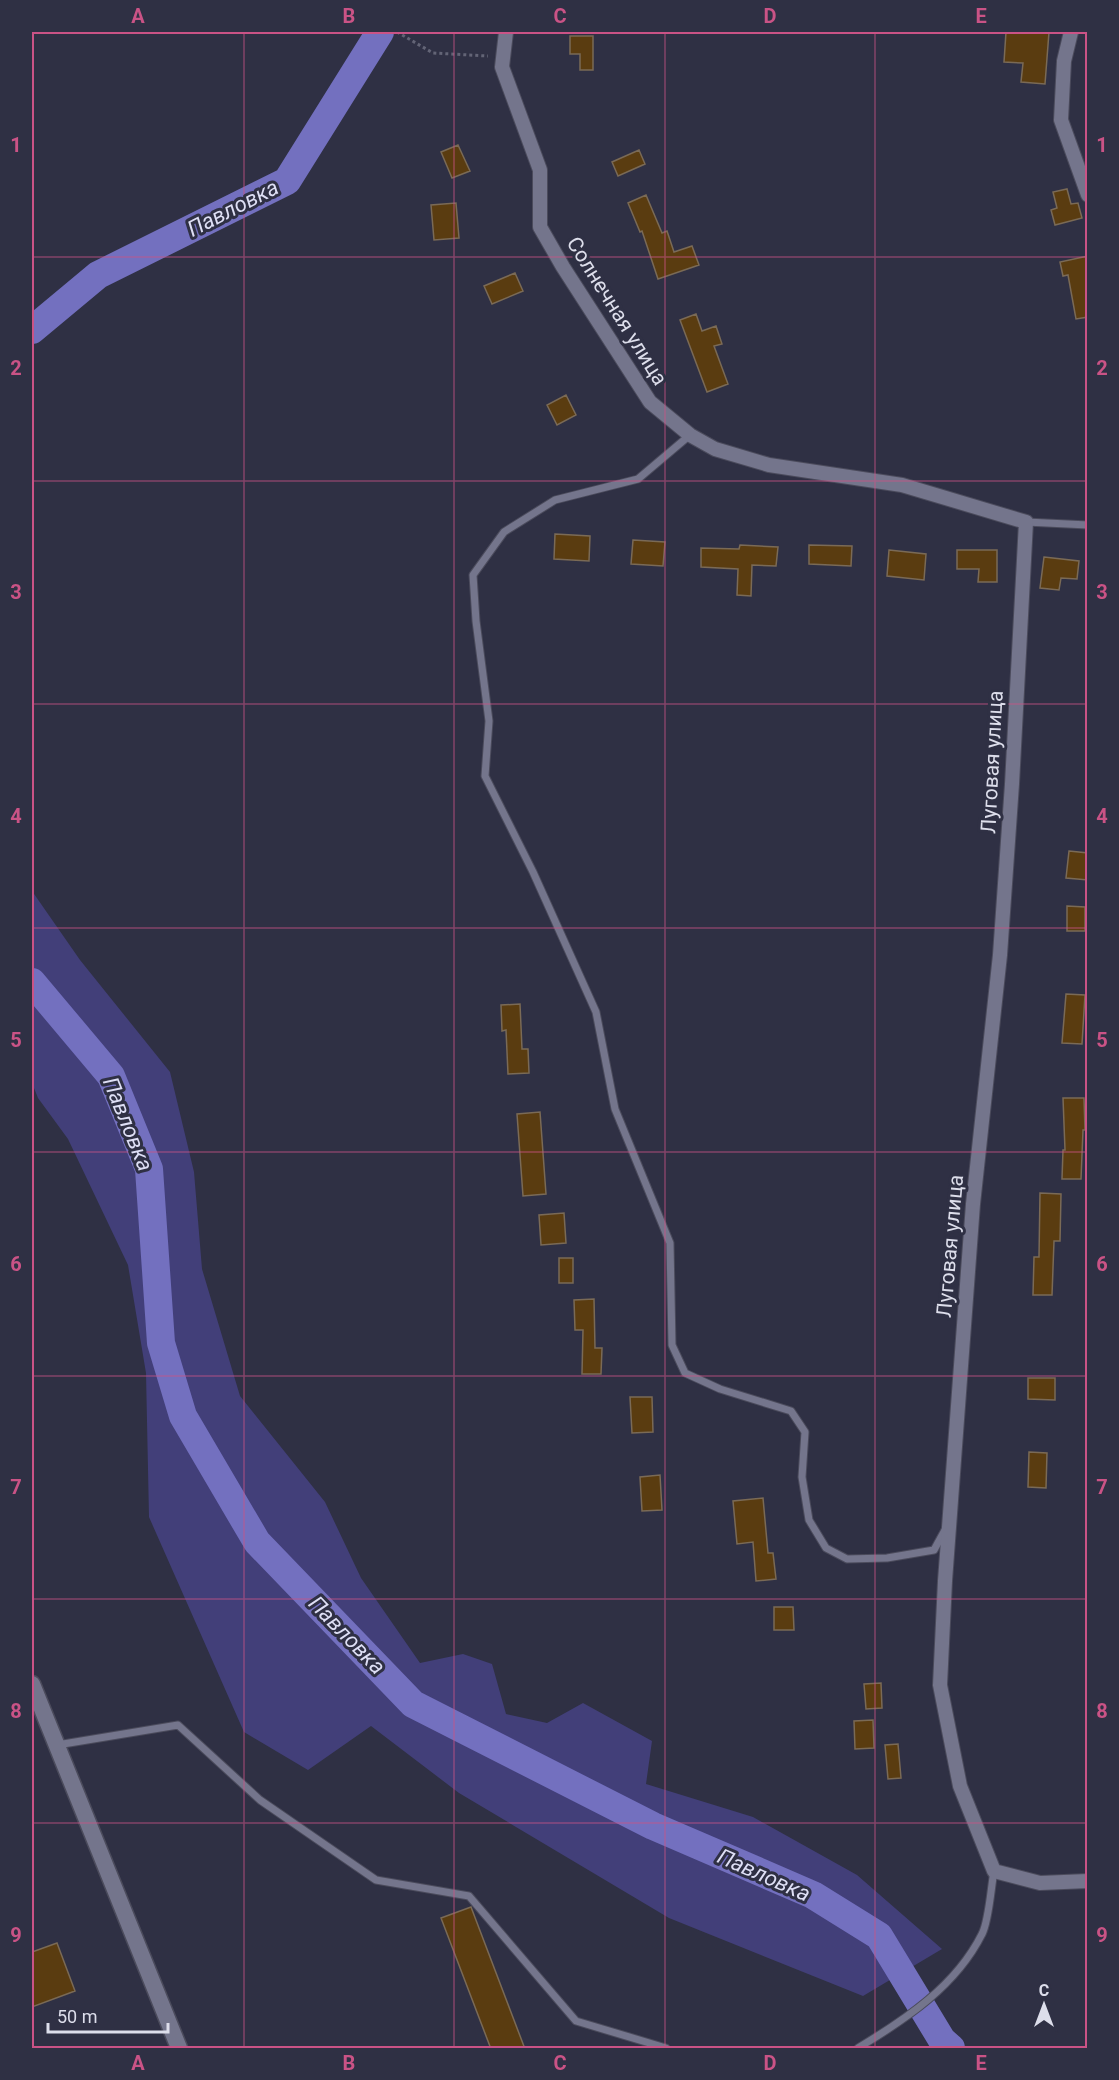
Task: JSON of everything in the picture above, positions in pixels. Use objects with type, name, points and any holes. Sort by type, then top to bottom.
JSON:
[{"type":"street","name":"Солнечная улица","points":[[506,32],[501,67],[540,170],[540,227],[650,402],[690,435],[716,449],[769,465],[902,485],[1026,522]]},
{"type":"street","points":[[1071,32],[1064,61],[1061,120],[1088,195]]},
{"type":"street","name":"Луговая улица","points":[[994,1871],[960,1786],[940,1685],[945,1581],[973,1204],[1000,943],[1012,784],[1026,522]]},
{"type":"street","points":[[32,1684],[179,2049]]},
{"type":"street","points":[[994,1871],[1040,1882],[1088,1881]]},
{"type":"lane","points":[[690,435],[638,479],[555,500],[504,532],[473,575],[476,621],[489,721],[485,776],[533,872],[596,1012],[615,1109],[670,1244],[672,1345],[685,1373],[720,1389],[791,1411],[805,1432],[802,1477],[808,1520],[826,1548],[847,1559],[887,1558],[934,1550],[950,1523]]},
{"type":"lane","points":[[1026,522],[1088,525]]},
{"type":"lane","points":[[57,1745],[178,1725],[260,1800],[376,1880],[469,1896],[576,2021],[666,2048]]},
{"type":"lane","points":[[860,2048],[897,2025],[953,1979],[983,1933],[994,1871]]},
{"type":"path","points":[[398,32],[433,53],[480,54],[503,58]]},
{"type":"shaded area","points":[[32,891],[80,960],[170,1072],[194,1172],[202,1269],[240,1396],[325,1502],[361,1578],[420,1663],[463,1654],[492,1664],[506,1714],[547,1723],[583,1703],[652,1741],[646,1784],[753,1817],[857,1875],[942,1949],[863,1996],[669,1918],[459,1793],[371,1726],[308,1770],[244,1732],[149,1517],[146,1373],[128,1265],[68,1139],[38,1098],[32,1083]]},
{"type":"building","points":[[1006,32],[1049,32],[1045,84],[1021,82],[1023,63],[1004,62]]},
{"type":"building","points":[[570,36],[593,36],[593,70],[580,70],[580,54],[570,54]]},
{"type":"building","points":[[458,145],[470,171],[452,178],[441,152]]},
{"type":"building","points":[[639,150],[645,164],[618,176],[612,162]]},
{"type":"building","points":[[1067,189],[1071,204],[1078,203],[1082,218],[1055,225],[1051,210],[1057,208],[1053,192]]},
{"type":"building","points":[[646,195],[662,233],[667,231],[674,252],[692,246],[699,265],[658,279],[642,231],[640,232],[628,203]]},
{"type":"building","points":[[456,203],[459,238],[434,240],[431,205]]},
{"type":"building","points":[[1088,256],[1088,317],[1076,319],[1068,275],[1063,276],[1060,262]]},
{"type":"building","points":[[515,273],[523,291],[492,304],[484,286]]},
{"type":"building","points":[[696,314],[702,331],[716,326],[722,344],[714,346],[728,384],[707,392],[680,320]]},
{"type":"building","points":[[566,395],[576,415],[557,425],[547,405]]},
{"type":"building","points":[[555,534],[590,536],[589,561],[554,559]]},
{"type":"building","points":[[633,540],[665,542],[663,566],[631,564]]},
{"type":"building","points":[[740,545],[778,547],[776,566],[752,565],[751,596],[737,595],[738,569],[701,567],[701,548],[739,549]]},
{"type":"building","points":[[809,545],[852,546],[851,566],[809,564]]},
{"type":"building","points":[[889,550],[926,554],[924,580],[887,576]]},
{"type":"building","points":[[957,550],[997,550],[997,582],[978,582],[979,569],[957,569]]},
{"type":"building","points":[[1044,557],[1079,561],[1077,579],[1061,578],[1059,590],[1040,588]]},
{"type":"building","points":[[1069,851],[1088,853],[1088,880],[1066,878]]},
{"type":"building","points":[[1067,906],[1085,907],[1085,931],[1067,931]]},
{"type":"building","points":[[1066,994],[1085,995],[1082,1044],[1062,1043]]},
{"type":"building","points":[[520,1004],[522,1049],[528,1049],[529,1073],[508,1074],[506,1030],[502,1031],[501,1005]]},
{"type":"building","points":[[1063,1098],[1084,1098],[1085,1130],[1083,1130],[1081,1179],[1062,1179],[1063,1150],[1065,1150]]},
{"type":"building","points":[[540,1112],[546,1194],[523,1196],[517,1114]]},
{"type":"building","points":[[1040,1193],[1061,1194],[1060,1241],[1054,1241],[1052,1295],[1033,1295],[1034,1257],[1039,1257]]},
{"type":"building","points":[[564,1213],[566,1243],[541,1245],[539,1215]]},
{"type":"building","points":[[559,1258],[573,1258],[573,1283],[559,1283]]},
{"type":"building","points":[[594,1299],[595,1348],[602,1348],[601,1374],[582,1374],[583,1330],[575,1330],[574,1300]]},
{"type":"building","points":[[1028,1378],[1055,1378],[1055,1400],[1028,1399]]},
{"type":"building","points":[[630,1397],[652,1397],[653,1432],[632,1433]]},
{"type":"building","points":[[1029,1452],[1047,1453],[1046,1488],[1028,1487]]},
{"type":"building","points":[[660,1475],[662,1510],[642,1511],[640,1477]]},
{"type":"building","points":[[763,1498],[768,1553],[773,1553],[776,1579],[756,1581],[753,1542],[737,1544],[733,1501]]},
{"type":"building","points":[[774,1607],[793,1607],[794,1630],[774,1630]]},
{"type":"building","points":[[881,1683],[882,1708],[866,1709],[864,1684]]},
{"type":"building","points":[[873,1720],[874,1748],[855,1749],[854,1721]]},
{"type":"building","points":[[898,1744],[901,1778],[888,1779],[885,1745]]},
{"type":"building","points":[[471,1907],[525,2049],[491,2049],[441,1918]]},
{"type":"building","points":[[57,1943],[75,1991],[32,2007],[32,1952]]},
{"type":"waterway","name":"Павловка","points":[[32,330],[98,275],[287,181],[380,32]]},
{"type":"waterway","name":"Павловка","points":[[32,982],[111,1076],[149,1169],[161,1343],[183,1416],[257,1542],[413,1704],[653,1826],[813,1895],[879,1936],[942,2040],[951,2048]]}]
